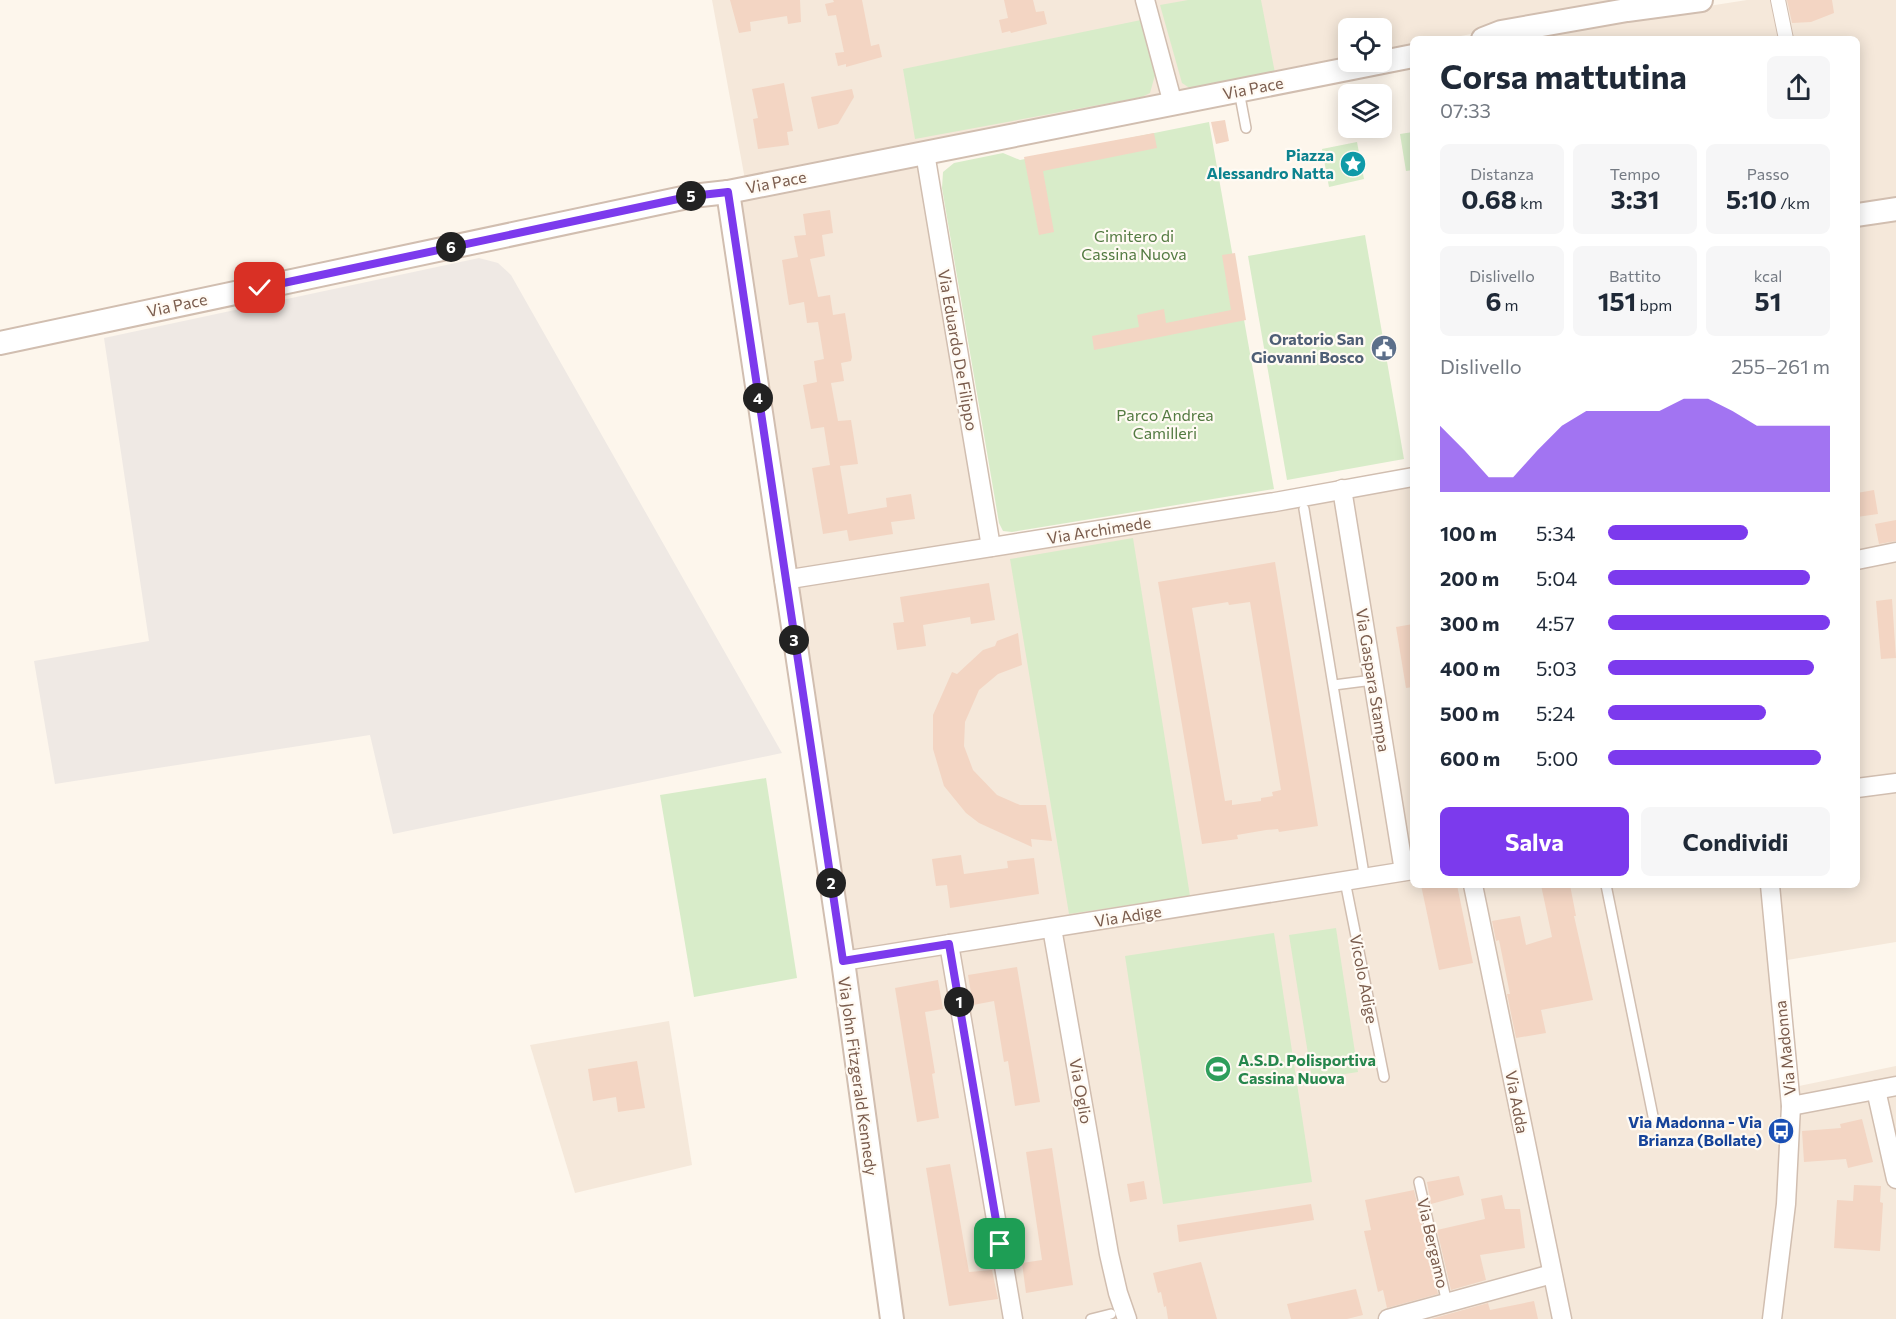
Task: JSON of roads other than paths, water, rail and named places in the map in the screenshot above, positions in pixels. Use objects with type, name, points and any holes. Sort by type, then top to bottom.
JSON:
[{"type":"street","points":[[1145,0],[1173,104]]},
{"type":"street","points":[[1492,36],[1504,31],[1701,0]]},
{"type":"street","points":[[1778,0],[1785,36]]},
{"type":"street","name":"Via Pace","points":[[0,343],[692,196],[728,192],[1410,57]]},
{"type":"street","name":"Via Eduardo De Filippo","points":[[925,153],[991,547]]},
{"type":"street","name":"Via John Fitzgerald Kennedy","points":[[728,192],[784,580],[843,961],[892,1319]]},
{"type":"street","points":[[1860,215],[1896,209]]},
{"type":"street","name":"Via Archimede","points":[[784,580],[1410,478]]},
{"type":"street","name":"Via Gaspara Stampa","points":[[1342,489],[1373,680],[1408,871]]},
{"type":"street","points":[[1860,559],[1896,552]]},
{"type":"street","points":[[1860,788],[1896,783]]},
{"type":"street","name":"Via Adige","points":[[843,961],[1408,871]]},
{"type":"street","name":"Via Adda","points":[[1474,888],[1562,1319]]},
{"type":"street","name":"Via Madonna","points":[[1770,888],[1791,1106],[1786,1204],[1772,1319]]},
{"type":"street","name":"Via Oglio","points":[[1052,928],[1118,1293],[1119,1316]]},
{"type":"street","points":[[949,944],[1013,1319]]},
{"type":"street","points":[[1791,1106],[1896,1086]]},
{"type":"street","points":[[1876,1090],[1896,1179]]},
{"type":"street","points":[[1388,1319],[1552,1274]]},
{"type":"lane","points":[[1239,91],[1246,128]]},
{"type":"lane","points":[[1305,509],[1363,868]]},
{"type":"lane","points":[[1334,685],[1373,680]]},
{"type":"lane","name":"Vicolo Adige","points":[[1345,881],[1384,1077]]},
{"type":"lane","points":[[1607,888],[1654,1121]]},
{"type":"lane","name":"Via Bergamo","points":[[1419,1182],[1447,1303]]},
{"type":"lane","points":[[1091,1319],[1119,1316]]},
{"type":"place","name":"Piazza Alessandro Natta","points":[[1353,164]]},
{"type":"place","name":"Oratorio San Giovanni Bosco","points":[[1384,348]]},
{"type":"place","name":"A.S.D. Polisportiva Cassina Nuova","points":[[1218,1069]]},
{"type":"place","name":"Via Madonna - Via Brianza (Bollate)","points":[[1781,1131]]},
{"type":"park label","name":"Cimitero di Cassina Nuova","points":[[1134,245]]},
{"type":"park label","name":"Parco Andrea Camilleri","points":[[1165,424]]}]
